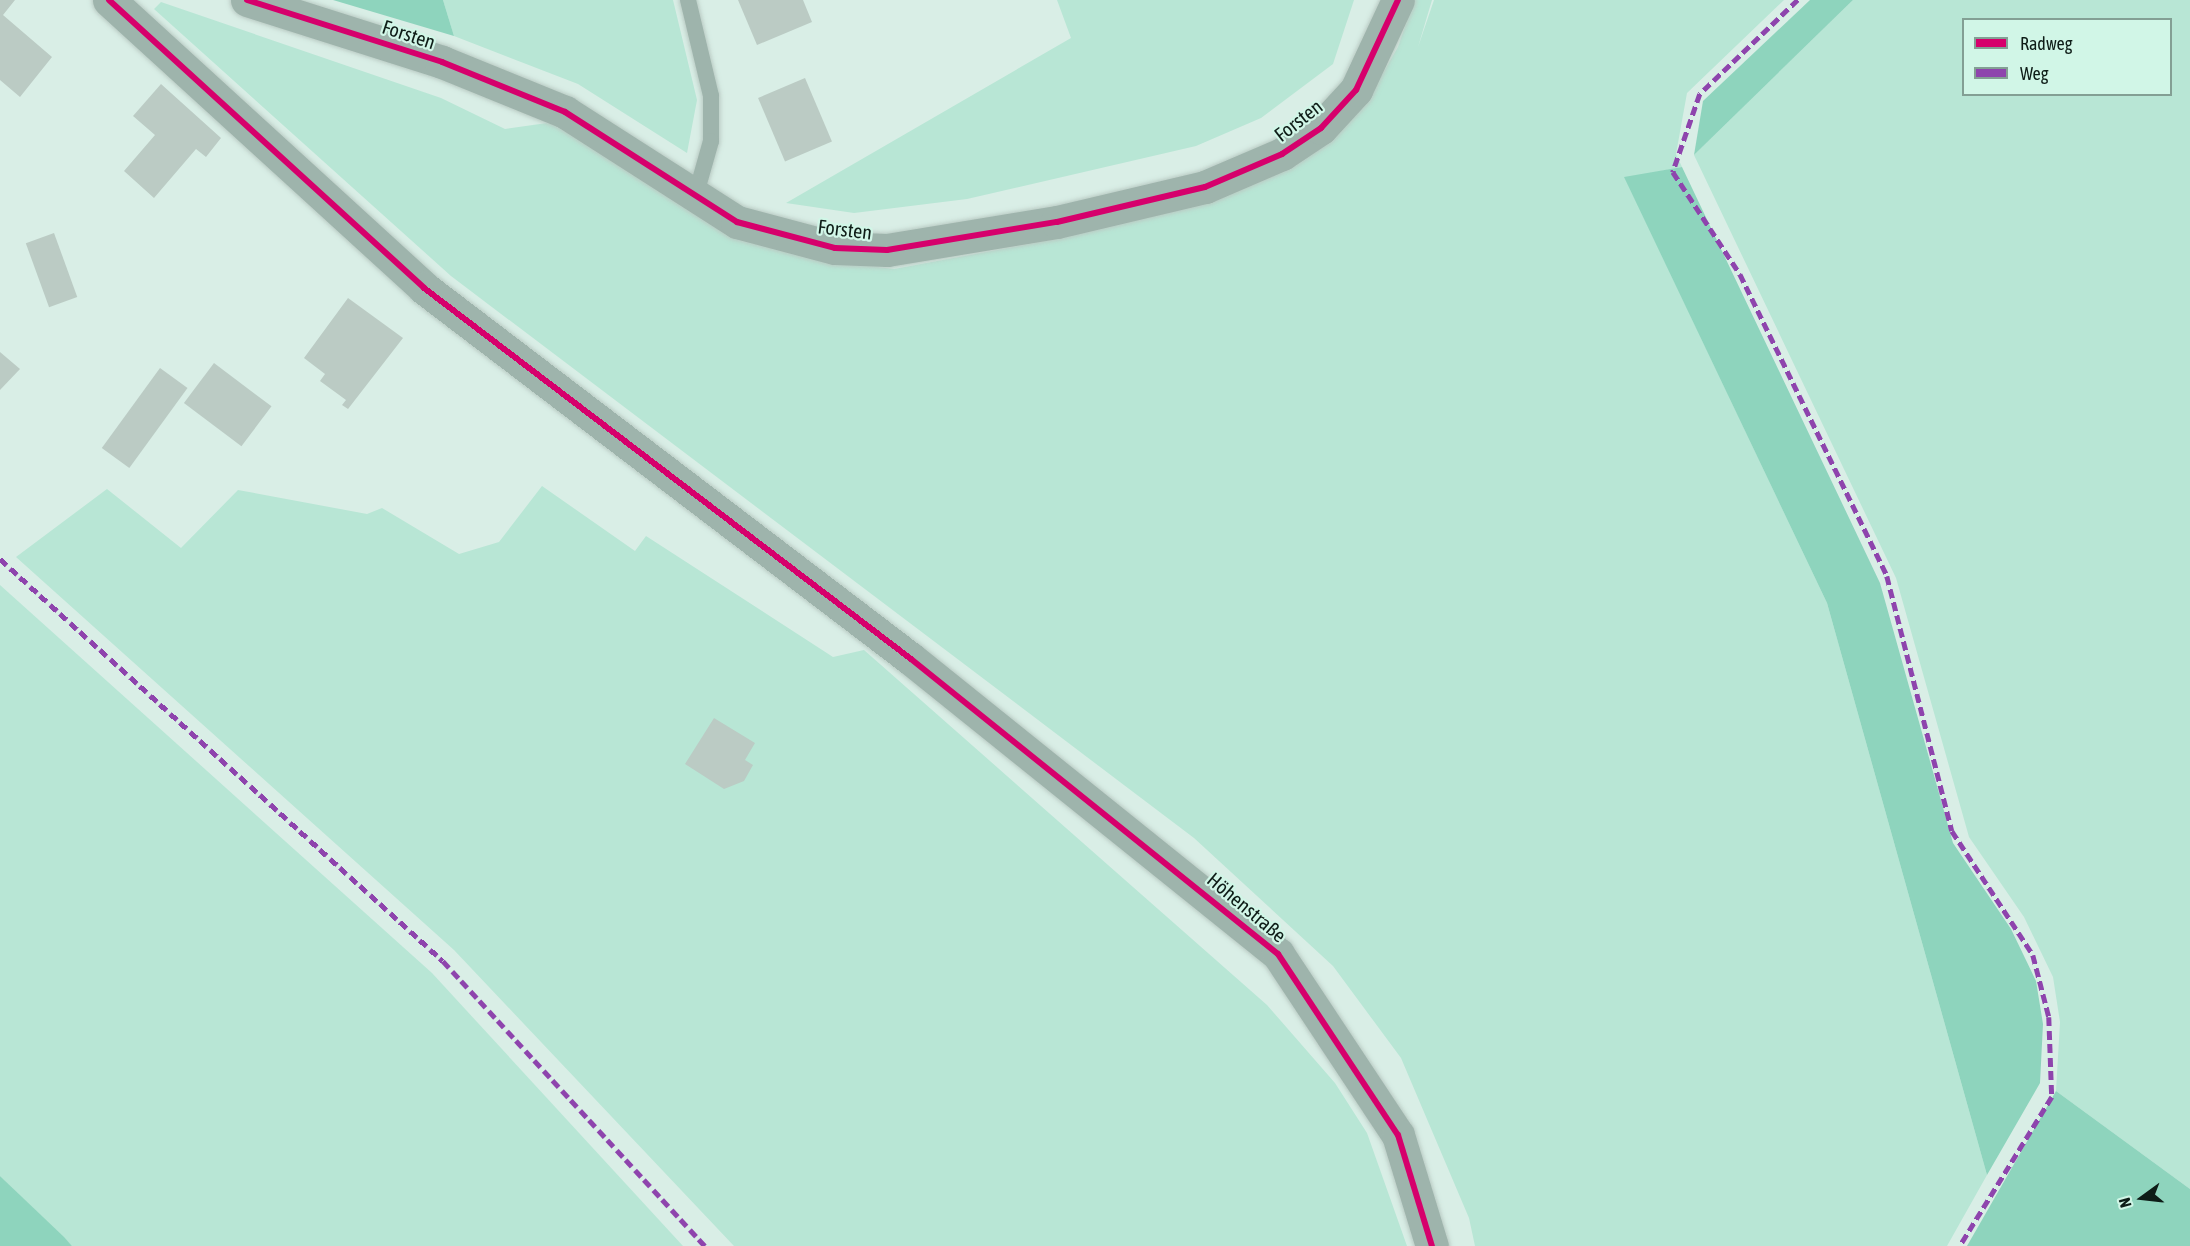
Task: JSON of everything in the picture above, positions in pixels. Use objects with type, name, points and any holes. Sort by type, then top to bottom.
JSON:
[{"type":"street","name":"Höhenstraße","points":[[109,0],[424,288],[962,701],[1278,954],[1398,1135],[1432,1246]]},
{"type":"street","name":"Forsten","points":[[247,0],[442,62],[565,112],[737,222],[835,248],[887,250],[1057,222],[1205,187],[1282,154],[1321,128],[1356,90],[1398,0]]},
{"type":"lane","points":[[688,0],[711,96],[711,141],[696,195]]},
{"type":"green space","points":[[333,0],[443,0],[454,36]]},
{"type":"green space","points":[[443,0],[673,0],[697,100],[687,153],[578,84],[454,36]]},
{"type":"green space","points":[[1057,0],[1354,0],[1333,64],[1261,118],[1196,146],[967,199],[854,213],[786,203],[1071,38]]},
{"type":"green space","points":[[1414,0],[1432,0],[1418,47],[1434,0],[1784,0],[1687,93],[1676,154],[1682,167],[1625,178],[1827,603],[1987,1175],[1947,1246],[1475,1246],[1469,1218],[1401,1058],[1333,966],[1194,838],[451,276],[154,9],[161,2],[441,98],[505,129],[547,123],[559,127],[834,262],[894,269],[1067,237],[1369,97],[1398,47]]},
{"type":"green space","points":[[1810,0],[1853,0],[1694,155],[1703,101]]},
{"type":"green space","points":[[1853,0],[2190,0],[2190,1189],[2056,1091],[2060,1022],[2053,977],[2024,917],[1969,837],[1896,578],[1694,155]]},
{"type":"green space","points":[[1682,167],[1880,583],[1953,843],[2011,929],[2036,981],[2043,1024],[2040,1083],[1987,1175],[1827,603],[1624,177]]},
{"type":"green space","points":[[542,486],[635,551],[646,536],[833,657],[864,650],[1267,1005],[1335,1083],[1367,1133],[1407,1246],[734,1246],[454,950],[16,557],[107,489],[181,548],[238,490],[367,514],[382,508],[459,554],[499,542]]},
{"type":"green space","points":[[0,585],[432,973],[683,1246],[72,1246],[0,1176]]},
{"type":"green space","points":[[2056,1091],[2190,1189],[2190,1246],[1967,1246]]},
{"type":"green space","points":[[0,1176],[64,1237],[72,1246],[0,1246]]},
{"type":"building","points":[[0,0],[15,0],[3,15],[52,57],[20,97],[0,80]]},
{"type":"building","points":[[738,0],[803,0],[812,22],[757,45]]},
{"type":"building","points":[[805,78],[832,142],[785,161],[758,98]]},
{"type":"building","points":[[161,84],[221,138],[206,157],[196,149],[154,198],[124,171],[155,135],[133,116]]},
{"type":"building","points":[[54,233],[77,297],[49,307],[26,243]]},
{"type":"building","points":[[348,298],[403,338],[348,409],[342,405],[346,400],[320,381],[325,374],[304,358]]},
{"type":"building","points":[[0,352],[20,369],[0,390]]},
{"type":"building","points":[[214,363],[272,406],[241,446],[184,403]]},
{"type":"building","points":[[160,368],[188,388],[129,468],[102,448]]},
{"type":"building","points":[[714,718],[755,743],[745,760],[753,765],[744,781],[724,789],[685,764]]},
{"type":"marked path","points":[[1798,0],[1700,94],[1673,172],[1740,274],[1887,576],[1952,831],[2033,955],[2049,1017],[2052,1097],[1960,1246]]},
{"type":"marked path","points":[[0,559],[443,961],[705,1246]]},
{"type":"cycle path","points":[[109,0],[424,288],[911,659],[1278,954],[1398,1135],[1432,1246]]},
{"type":"cycle path","points":[[247,0],[442,62],[565,112],[737,222],[835,248],[887,250],[1057,222],[1205,187],[1282,154],[1321,128],[1356,90],[1398,0]]}]
